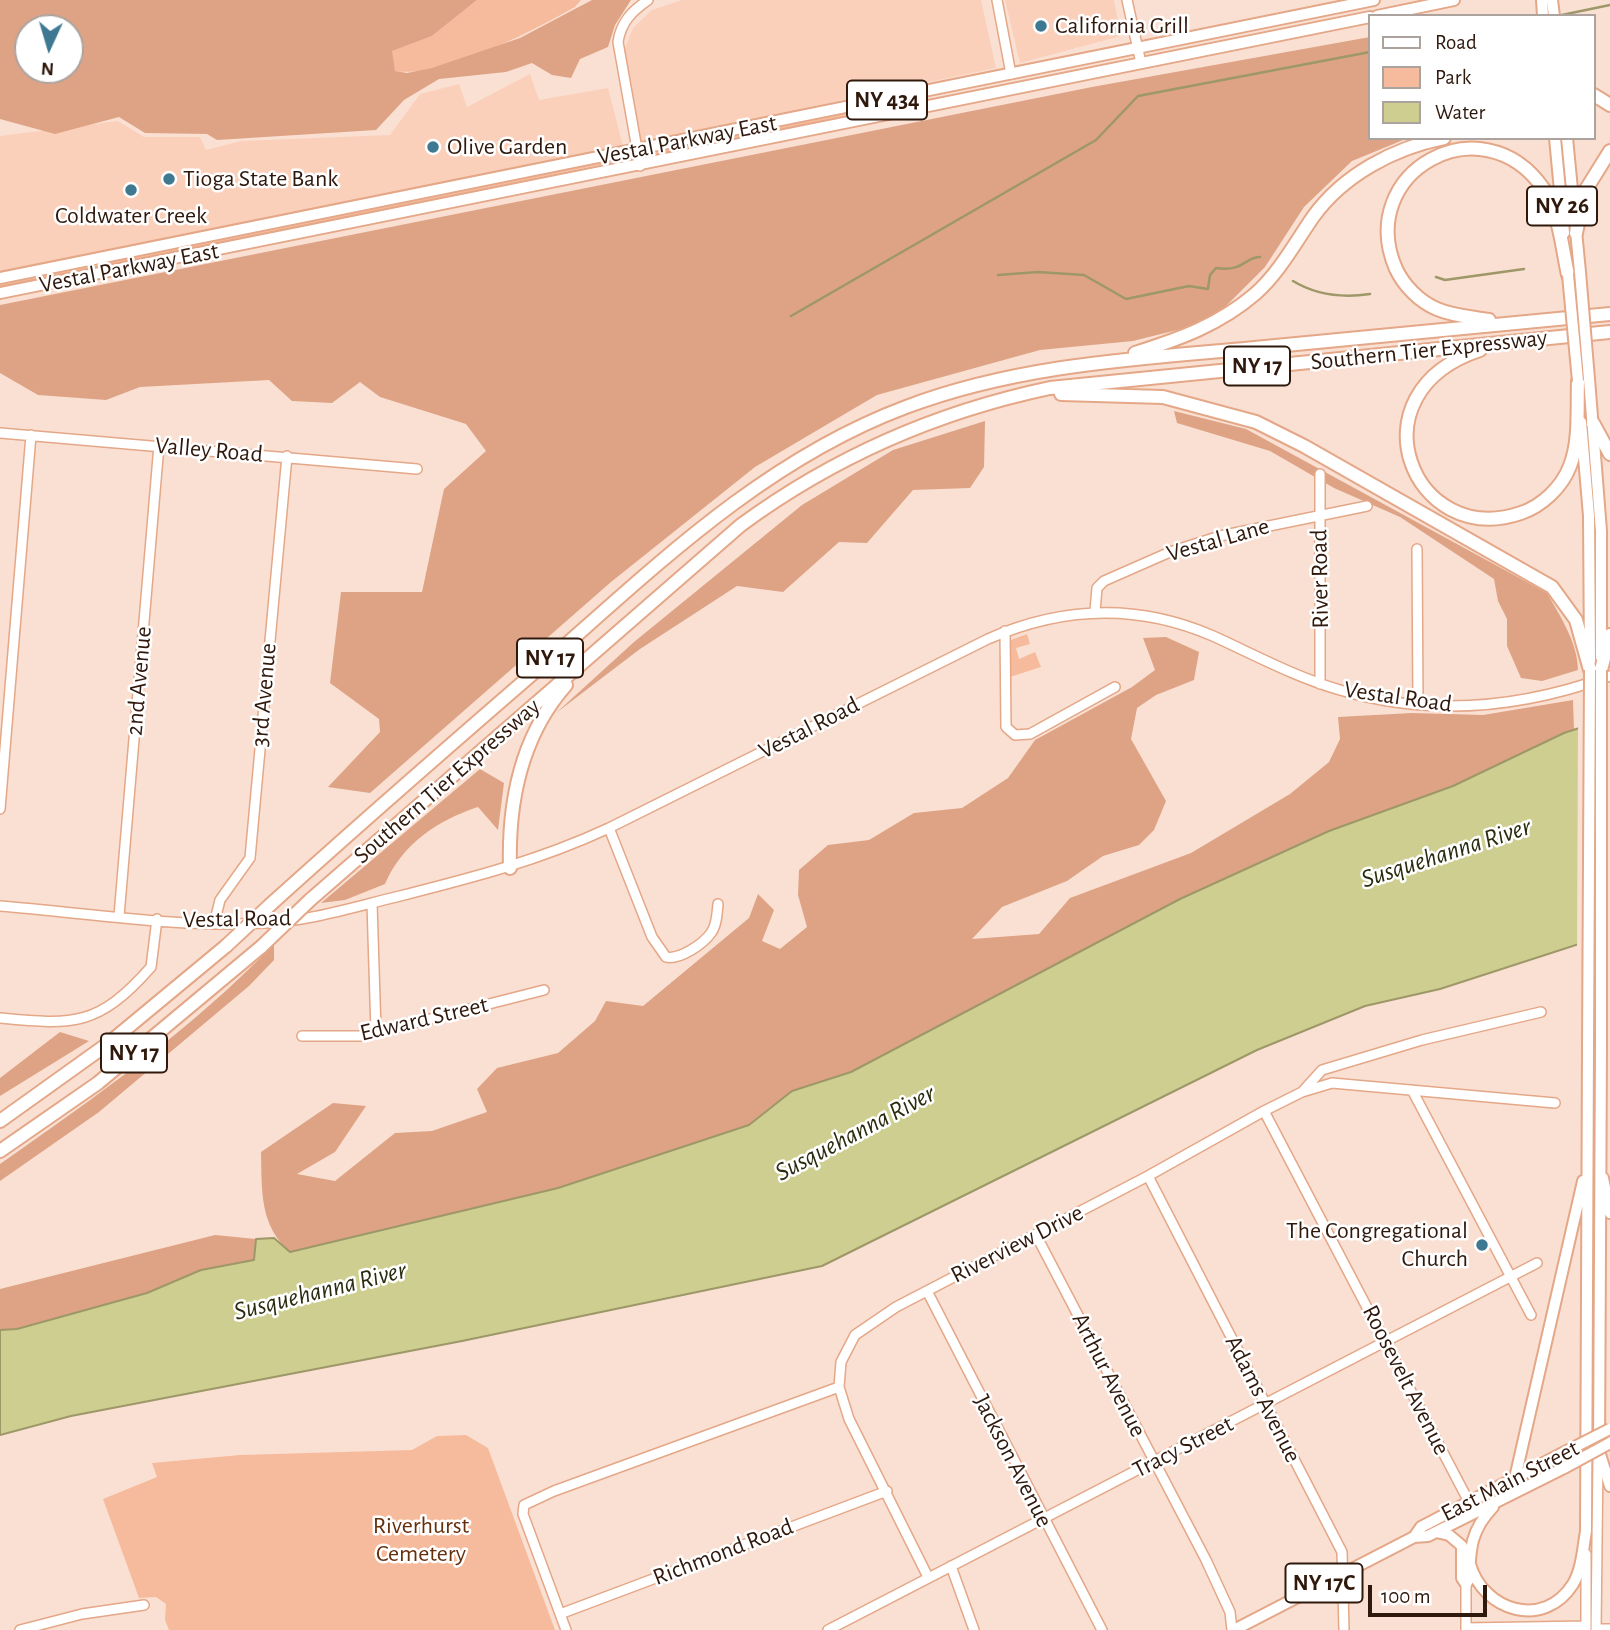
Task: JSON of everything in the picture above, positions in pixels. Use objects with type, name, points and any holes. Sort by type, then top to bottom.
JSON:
[{"type":"highway","points":[[1111,361],[1187,337],[1233,312],[1270,277],[1316,214],[1336,193],[1373,164],[1405,149],[1437,140]]},
{"type":"highway","points":[[1506,323],[1437,309],[1419,298],[1399,275],[1390,254],[1389,214],[1396,194],[1418,167],[1433,157],[1465,148],[1498,152],[1516,161],[1528,170],[1548,198],[1574,273]]},
{"type":"highway","points":[[1576,233],[1585,191],[1610,151]]},
{"type":"highway","name":"Southern Tier Expressway","points":[[0,1121],[109,1043],[226,946],[401,786],[689,537],[761,482],[846,433],[920,402],[1001,378],[1111,361],[1610,314]]},
{"type":"highway","name":"Southern Tier Expressway","points":[[0,1151],[98,1083],[261,947],[310,900],[723,540],[795,487],[896,434],[1005,398],[1118,380],[1610,332]]},
{"type":"highway","points":[[1510,343],[1452,361],[1437,371],[1415,399],[1406,436],[1412,464],[1422,485],[1446,507],[1463,515],[1489,519],[1528,511],[1544,500],[1557,488],[1570,467],[1584,380]]},
{"type":"highway","points":[[1005,398],[1065,393],[1163,397],[1223,411],[1276,431],[1552,587],[1576,620],[1600,672]]},
{"type":"highway","points":[[1593,423],[1610,454]]},
{"type":"highway","points":[[1600,672],[1610,635]]},
{"type":"highway","points":[[510,867],[512,812],[526,750],[550,706],[594,653]]},
{"type":"main road","points":[[1329,9],[1340,0]]},
{"type":"main road","name":"Vestal Parkway East","points":[[0,278],[1371,0]]},
{"type":"main road","name":"Vestal Parkway East","points":[[1384,14],[1454,0]]},
{"type":"main road","name":"Vestal Parkway East","points":[[0,293],[1368,17]]},
{"type":"main road","name":"NY 26","points":[[1469,1564],[1477,1583],[1494,1602],[1519,1610],[1544,1608],[1555,1602],[1574,1582],[1586,1531],[1588,1047],[1600,672],[1588,516],[1584,380],[1574,273],[1555,140]]},
{"type":"main road","name":"NY 26","points":[[1567,140],[1576,233],[1574,273]]},
{"type":"main road","name":"NY 26","points":[[1584,380],[1593,423],[1601,531],[1599,1159],[1610,1213]]},
{"type":"main road","points":[[1515,1478],[1580,1197],[1587,1144]]},
{"type":"main road","points":[[1599,1159],[1598,1451],[1610,1486]]},
{"type":"main road","name":"East Main Street","points":[[1414,1537],[1421,1527],[1610,1429]]},
{"type":"main road","name":"East Main Street","points":[[1233,1630],[1414,1537],[1436,1532],[1610,1443]]},
{"type":"main road","points":[[1436,1532],[1449,1535],[1462,1546],[1462,1578],[1466,1584],[1469,1579],[1469,1555],[1476,1528],[1500,1500]]},
{"type":"street","points":[[640,166],[618,43],[622,25],[632,12],[647,0]]},
{"type":"street","points":[[997,0],[1011,74]]},
{"type":"street","points":[[1127,0],[1141,63]]},
{"type":"street","name":"Valley Road","points":[[0,433],[417,469]]},
{"type":"street","points":[[0,808],[31,435]]},
{"type":"street","name":"2nd Avenue","points":[[119,916],[159,445]]},
{"type":"street","name":"3rd Avenue","points":[[215,924],[220,900],[250,858],[287,456]]},
{"type":"street","name":"River Road","points":[[1320,474],[1320,684]]},
{"type":"street","name":"Vestal Lane","points":[[1095,611],[1097,588],[1104,581],[1170,552],[1220,536],[1367,506]]},
{"type":"street","points":[[1417,549],[1418,705]]},
{"type":"street","name":"Vestal Road","points":[[0,906],[215,924],[272,923],[372,903],[510,867],[547,856],[609,828],[1005,631],[1054,616],[1095,611],[1141,614],[1178,623],[1320,684],[1360,695],[1418,705],[1503,704],[1557,693],[1600,672]]},
{"type":"street","points":[[1005,631],[1006,727],[1015,735],[1030,734],[1115,687]]},
{"type":"street","points":[[609,828],[660,952],[672,958],[709,935],[717,917],[718,904]]},
{"type":"street","points":[[372,903],[376,1032]]},
{"type":"street","points":[[0,1018],[65,1023],[93,1015],[150,967],[158,919]]},
{"type":"street","name":"Edward Street","points":[[302,1036],[349,1037],[376,1032],[544,990]]},
{"type":"street","points":[[1302,1092],[1322,1070],[1422,1041],[1542,1012]]},
{"type":"street","name":"Riverview Drive","points":[[839,1387],[841,1362],[855,1335],[895,1307],[1148,1176],[1302,1092],[1332,1083],[1555,1103]]},
{"type":"street","points":[[1412,1090],[1531,1315]]},
{"type":"street","name":"Roosevelt Avenue","points":[[1264,1111],[1469,1502]]},
{"type":"street","name":"Adams Avenue","points":[[1148,1176],[1342,1552],[1345,1573],[1345,1630]]},
{"type":"street","name":"Arthur Avenue","points":[[1036,1235],[1230,1612],[1233,1630]]},
{"type":"street","name":"Tracy Street","points":[[834,1629],[928,1577],[1537,1263]]},
{"type":"street","name":"Jackson Avenue","points":[[927,1291],[1102,1630]]},
{"type":"street","points":[[566,1630],[523,1514],[524,1505],[554,1491],[839,1387],[849,1419],[928,1577]]},
{"type":"street","points":[[1591,1629],[1598,1451]]},
{"type":"street","name":"Richmond Road","points":[[560,1614],[887,1491]]},
{"type":"street","points":[[1586,1531],[1591,1629]]},
{"type":"street","points":[[951,1566],[974,1630]]},
{"type":"street","points":[[1466,1584],[1466,1629],[1610,1629]]},
{"type":"street","points":[[20,1630],[82,1614],[144,1605]]},
{"type":"shaded area","points":[[0,0],[477,0],[432,36],[392,51],[395,71],[407,73],[432,68],[520,38],[592,0],[631,0],[615,25],[608,47],[580,59],[571,78],[552,75],[532,63],[506,72],[439,79],[404,100],[376,130],[217,140],[207,134],[145,133],[119,117],[55,134],[0,119]]},
{"type":"shaded area","points":[[682,0],[981,0],[996,68],[641,142],[624,51],[633,28],[652,10]]},
{"type":"shaded area","points":[[1005,0],[1114,0],[1121,36],[1020,63]]},
{"type":"shaded area","points":[[1368,37],[1368,140],[1403,140],[1352,161],[1304,207],[1265,267],[1225,307],[1201,324],[1133,341],[1040,350],[877,395],[755,467],[611,582],[370,793],[328,787],[380,732],[379,719],[330,683],[341,592],[422,592],[444,489],[486,451],[466,424],[380,397],[360,382],[332,403],[292,401],[269,380],[140,387],[106,400],[38,395],[0,373],[0,305],[1092,87]]},
{"type":"shaded area","points":[[530,74],[539,100],[608,88],[623,146],[0,272],[0,136],[118,121],[144,137],[200,137],[206,150],[241,141],[390,135],[420,94],[459,84],[467,107]]},
{"type":"shaded area","points":[[1174,411],[1246,429],[1547,593],[1572,640],[1578,670],[1542,681],[1521,678],[1507,646],[1507,619],[1498,601],[1494,579],[1400,517],[1334,488],[1270,451],[1177,423]]},
{"type":"shaded area","points":[[985,421],[984,467],[970,488],[913,490],[867,543],[839,542],[783,592],[737,586],[640,649],[556,713],[634,642],[802,505],[893,450]]},
{"type":"shaded area","points":[[1166,637],[1199,652],[1194,680],[1156,695],[1137,708],[1131,739],[1166,801],[1154,830],[1139,845],[1103,856],[1067,881],[1002,907],[972,939],[1039,934],[1070,898],[1191,853],[1290,794],[1329,762],[1340,739],[1338,717],[1412,713],[1483,715],[1573,700],[1574,730],[1453,786],[1329,831],[851,1072],[792,1091],[749,1125],[558,1188],[290,1252],[280,1242],[267,1219],[264,1206],[261,1152],[333,1103],[366,1106],[335,1152],[297,1174],[335,1181],[395,1133],[432,1131],[487,1112],[477,1089],[497,1068],[558,1053],[595,1021],[606,1001],[643,1006],[749,918],[758,894],[774,910],[762,941],[780,949],[807,927],[798,895],[799,870],[828,845],[869,840],[914,813],[962,808],[1008,778],[1035,740],[1132,687],[1155,670],[1143,638]]},
{"type":"shaded area","points":[[480,769],[504,783],[498,830],[478,807],[463,812],[435,827],[411,845],[385,884],[345,900],[321,903]]},
{"type":"shaded area","points":[[274,944],[274,960],[249,986],[99,1112],[0,1181],[0,1164],[177,1033]]},
{"type":"shaded area","points":[[60,1032],[89,1041],[0,1096],[0,1078]]},
{"type":"shaded area","points":[[215,1235],[256,1239],[254,1260],[201,1270],[147,1293],[17,1329],[0,1330],[0,1289]]},
{"type":"green space","points":[[477,0],[581,0],[575,7],[557,17],[487,51],[437,68],[395,71],[391,51],[432,36]]},
{"type":"green space","points":[[853,112],[826,123],[643,160],[641,155]]},
{"type":"green space","points":[[621,157],[618,161],[0,289],[0,284]]},
{"type":"green space","points":[[1027,634],[1030,644],[1016,648],[1019,659],[1035,652],[1041,667],[1010,677],[1008,641]]},
{"type":"green space","name":"Riverhurst Cemetery","points":[[466,1435],[488,1448],[555,1630],[169,1630],[165,1620],[166,1604],[156,1597],[139,1598],[103,1499],[157,1477],[152,1463],[240,1455],[412,1450],[437,1436]]},
{"type":"water","name":"Susquehanna River","points":[[1610,718],[1610,934],[1440,989],[1365,1006],[1257,1050],[822,1266],[462,1341],[71,1416],[0,1435],[0,1330],[17,1329],[147,1293],[201,1270],[254,1260],[256,1239],[274,1238],[290,1252],[558,1188],[749,1125],[792,1091],[851,1072],[1180,899],[1329,831],[1453,786],[1564,733]]},
{"type":"pier","points":[[1610,714],[1610,938],[1577,949],[1578,725]]},
{"type":"waterway","points":[[1567,14],[1610,5]]},
{"type":"waterway","points":[[791,316],[1096,140],[1138,96],[1368,52]]},
{"type":"waterway","points":[[998,275],[1038,272],[1084,275],[1126,299],[1189,286],[1208,289],[1210,275],[1216,268],[1233,268],[1260,257]]},
{"type":"waterway","points":[[1436,277],[1445,280],[1524,269]]},
{"type":"waterway","points":[[1293,281],[1311,290],[1330,294],[1370,294]]},
{"type":"place","name":"California Grill","points":[[1041,26]]},
{"type":"place","name":"Olive Garden","points":[[433,147]]},
{"type":"place","name":"Tioga State Bank","points":[[169,179]]},
{"type":"place","name":"Coldwater Creek","points":[[131,190]]},
{"type":"place","name":"The Congregational Church","points":[[1482,1245]]}]
